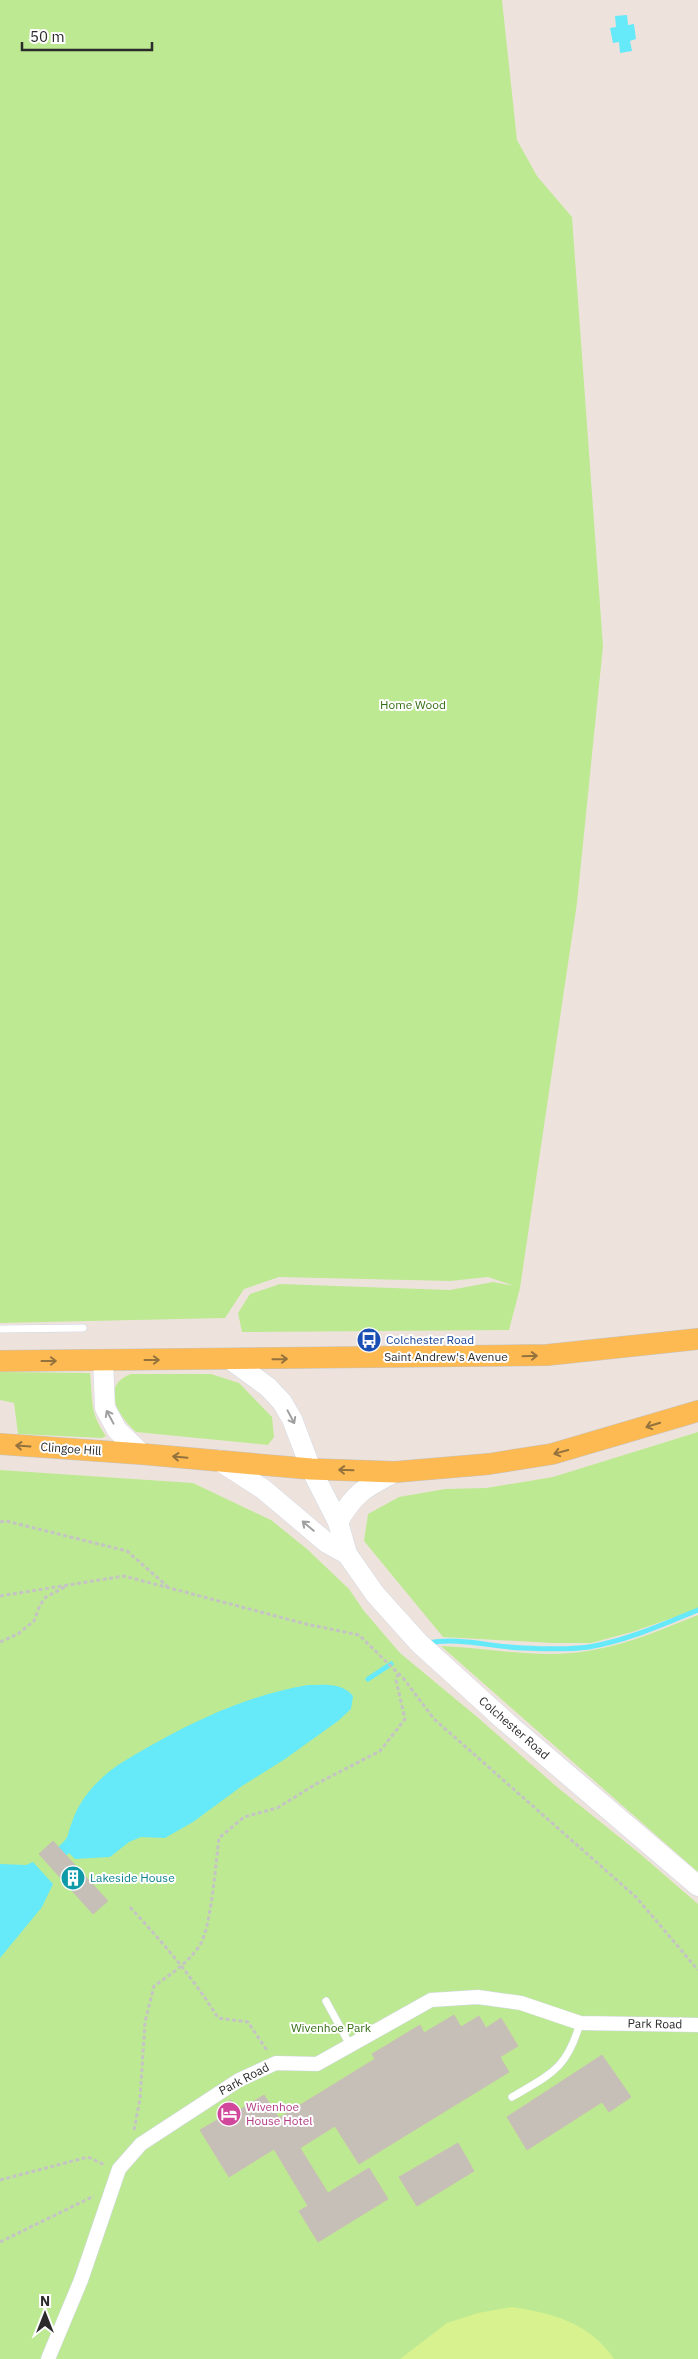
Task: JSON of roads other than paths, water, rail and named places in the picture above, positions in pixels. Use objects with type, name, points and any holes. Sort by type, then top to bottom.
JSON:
[{"type":"main road","name":"Saint Andrew's Avenue","points":[[104,1360],[547,1355],[698,1339]]},
{"type":"main road","points":[[0,1361],[104,1360],[105,1408],[117,1430],[142,1454],[311,1469],[395,1472],[489,1464],[552,1454],[698,1411]]},
{"type":"main road","name":"Colchester Road","points":[[232,1360],[268,1387],[282,1402],[292,1419],[311,1469],[338,1522],[347,1554],[375,1594],[419,1643],[506,1722],[698,1886]]},
{"type":"main road","name":"Clingoe Hill","points":[[0,1444],[142,1454]]},
{"type":"main road","name":"Colchester Road","points":[[218,1460],[263,1489],[327,1543],[347,1554]]},
{"type":"main road","points":[[338,1522],[350,1501],[364,1488],[395,1472]]},
{"type":"street","name":"Park Road","points":[[48,2359],[81,2280],[119,2169],[141,2144],[239,2080],[276,2063],[317,2064],[431,2000],[478,1997],[521,2003],[580,2023],[698,2025]]},
{"type":"lane","points":[[0,1329],[83,1328]]},
{"type":"lane","points":[[326,2001],[350,2045]]},
{"type":"lane","points":[[512,2097],[553,2073],[573,2047],[580,2023]]},
{"type":"water","points":[[627,15],[628,25],[634,24],[636,39],[630,41],[632,51],[620,53],[619,42],[613,43],[610,28],[616,27],[615,16]]},
{"type":"water","points":[[308,1685],[332,1685],[344,1688],[353,1696],[351,1709],[338,1721],[285,1759],[242,1786],[193,1822],[165,1838],[141,1837],[129,1842],[110,1857],[75,1859],[69,1853],[65,1857],[57,1848],[66,1838],[75,1813],[85,1797],[104,1776],[118,1765],[163,1739],[210,1716],[258,1697]]},
{"type":"water","points":[[33,1862],[53,1884],[42,1907],[0,1958],[0,1864],[26,1865]]},
{"type":"waterway","points":[[428,1643],[451,1641],[511,1647],[573,1649],[603,1644],[631,1636],[698,1610]]},
{"type":"waterway","points":[[368,1679],[391,1664]]},
{"type":"place","name":"Colchester Road","points":[[369,1340]]},
{"type":"place","name":"Lakeside House","points":[[73,1878]]},
{"type":"place","name":"Wivenhoe House Hotel","points":[[229,2114]]},
{"type":"park label","name":"Home Wood","points":[[413,705]]},
{"type":"park label","name":"Wivenhoe Park","points":[[331,2028]]}]
